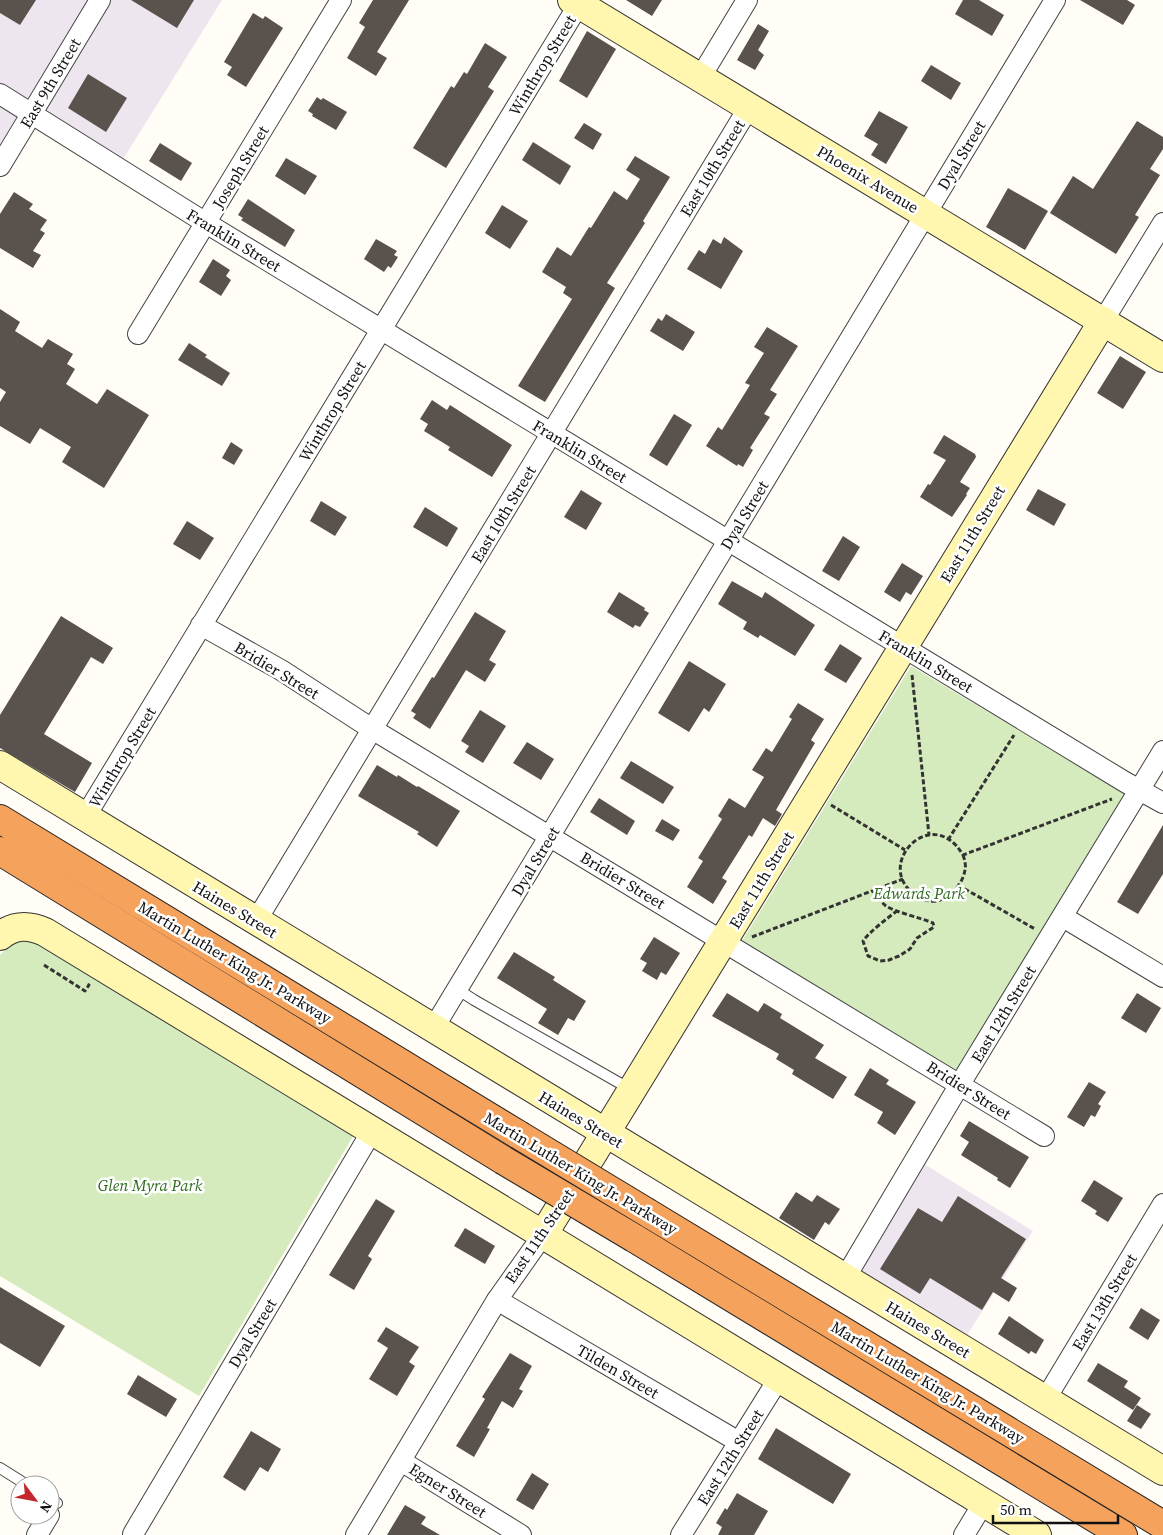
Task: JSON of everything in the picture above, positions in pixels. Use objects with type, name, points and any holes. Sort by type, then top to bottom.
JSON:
[{"type":"highway","points":[[0,814],[24,834]]},
{"type":"highway","name":"Martin Luther King Jr. Parkway","points":[[0,819],[1163,1525]]},
{"type":"highway","name":"Martin Luther King Jr. Parkway","points":[[0,852],[503,1160],[1123,1535]]},
{"type":"highway","points":[[0,867],[113,921]]},
{"type":"street","name":"East 9th Street","points":[[0,166],[100,0]]},
{"type":"street","name":"Joseph Street","points":[[138,334],[341,0]]},
{"type":"street","points":[[700,78],[747,0]]},
{"type":"street","name":"Dyal Street","points":[[433,1029],[1055,0]]},
{"type":"street","name":"Phoenix Avenue","points":[[576,2],[1163,358]]},
{"type":"street","name":"Winthrop Street","points":[[85,817],[381,329],[576,2]]},
{"type":"street","name":"Franklin Street","points":[[0,94],[206,223],[552,434],[1163,803]]},
{"type":"street","name":"East 10th Street","points":[[256,921],[748,107]]},
{"type":"street","name":"East 11th Street","points":[[356,1535],[497,1300],[543,1235],[631,1090],[736,939],[903,646],[1163,223]]},
{"type":"street","name":"Bridier Street","points":[[201,625],[281,670],[372,729],[551,836],[736,939],[1044,1136]]},
{"type":"street","name":"East 12th Street","points":[[845,1278],[960,1084],[1163,751]]},
{"type":"street","name":"Haines Street","points":[[0,765],[1163,1471]]},
{"type":"street","points":[[1063,917],[1163,977]]},
{"type":"street","points":[[0,936],[9,930],[21,926],[33,927],[46,932],[1037,1535]]},
{"type":"street","name":"Dyal Street","points":[[133,1534],[372,1131]]},
{"type":"street","name":"East 13th Street","points":[[1045,1400],[1163,1204]]},
{"type":"street","name":"Tilden Street","points":[[497,1300],[739,1442]]},
{"type":"street","name":"East 12th Street","points":[[681,1535],[779,1378]]},
{"type":"street","name":"Egner Street","points":[[401,1461],[521,1535]]},
{"type":"street","points":[[964,1535],[984,1502]]},
{"type":"lane","points":[[458,989],[631,1090]]},
{"type":"lane","points":[[0,1468],[11,1475]]},
{"type":"path","points":[[912,672],[920,677]]},
{"type":"path","points":[[907,680],[912,672]]},
{"type":"path","points":[[912,672],[929,835]]},
{"type":"path","points":[[1006,730],[1022,740]]},
{"type":"path","points":[[948,840],[1014,735]]},
{"type":"path","points":[[1107,792],[1115,798]]},
{"type":"path","points":[[835,797],[830,805],[905,850]]},
{"type":"path","points":[[964,855],[1115,798]]},
{"type":"path","points":[[1110,806],[1115,798]]},
{"type":"path","points":[[929,835],[940,836],[948,840],[959,848],[964,855],[966,869],[954,892],[937,900],[926,901],[916,896],[908,888],[903,879],[900,862],[909,844],[929,835]]},
{"type":"path","points":[[736,939],[903,879]]},
{"type":"path","points":[[958,885],[1036,929]]},
{"type":"path","points":[[873,890],[887,907],[898,910],[933,923],[934,927],[917,938],[910,949],[899,956],[880,961],[868,956],[864,941],[868,934],[898,910]]},
{"type":"path","points":[[1031,937],[1039,924]]},
{"type":"path","points":[[736,939],[754,930]]},
{"type":"path","points":[[736,939],[757,943]]},
{"type":"path","points":[[44,965],[85,990],[89,985],[82,981]]},
{"type":"shaded area","points":[[0,0],[222,0],[122,161],[29,102],[0,153]]},
{"type":"shaded area","points":[[924,1164],[1033,1231],[964,1340],[856,1275]]},
{"type":"green space","name":"Edwards Park","points":[[911,666],[1125,794],[958,1072],[742,941]]},
{"type":"green space","name":"Glen Myra Park","points":[[18,938],[43,945],[355,1133],[199,1396],[0,1276],[0,955]]},
{"type":"building","points":[[0,0],[36,0],[20,25],[0,13]]},
{"type":"building","points":[[131,0],[194,0],[177,28]]},
{"type":"building","points":[[373,0],[409,0],[377,52],[387,58],[376,76],[347,58],[365,27],[359,23]]},
{"type":"building","points":[[626,0],[662,0],[652,16]]},
{"type":"building","points":[[963,0],[979,0],[1004,15],[992,36],[955,14]]},
{"type":"building","points":[[1080,0],[1127,0],[1135,5],[1123,25]]},
{"type":"building","points":[[253,13],[263,19],[265,16],[283,28],[246,87],[227,75],[232,67],[224,62]]},
{"type":"building","points":[[758,24],[769,31],[758,50],[764,55],[755,70],[737,60]]},
{"type":"building","points":[[587,31],[616,49],[587,98],[559,81]]},
{"type":"building","points":[[485,43],[507,57],[488,87],[494,91],[446,168],[413,148],[451,86],[454,88],[464,72],[467,74]]},
{"type":"building","points":[[931,65],[961,83],[951,100],[921,81]]},
{"type":"building","points":[[88,74],[127,98],[106,132],[68,108]]},
{"type":"building","points":[[317,97],[321,100],[323,98],[347,112],[336,130],[312,116],[313,114],[308,111]]},
{"type":"building","points":[[879,111],[908,127],[886,164],[871,155],[878,144],[864,136]]},
{"type":"building","points":[[1137,121],[1163,137],[1163,149],[1150,169],[1160,175],[1135,215],[1139,217],[1116,254],[1050,213],[1073,176],[1093,189]]},
{"type":"building","points":[[584,123],[602,134],[593,150],[574,138]]},
{"type":"building","points":[[533,142],[571,166],[560,185],[522,160]]},
{"type":"building","points":[[160,143],[192,163],[181,181],[149,161]]},
{"type":"building","points":[[635,156],[670,177],[643,221],[645,223],[607,283],[615,288],[545,402],[518,386],[572,299],[563,293],[566,287],[542,272],[557,247],[571,256],[614,191],[627,200],[640,179],[626,170]]},
{"type":"building","points":[[286,158],[317,176],[305,195],[275,176]]},
{"type":"building","points":[[1008,188],[1048,211],[1025,250],[986,227]]},
{"type":"building","points":[[14,192],[33,204],[29,209],[47,220],[40,230],[45,233],[33,251],[41,255],[33,268],[0,248],[0,214]]},
{"type":"building","points":[[248,199],[295,230],[285,247],[241,220],[243,218],[238,215]]},
{"type":"building","points":[[502,205],[528,221],[510,249],[485,233]]},
{"type":"building","points":[[724,237],[743,251],[721,289],[687,269],[699,250],[705,254],[713,239],[721,244]]},
{"type":"building","points":[[376,239],[397,251],[394,255],[398,257],[391,268],[388,266],[384,272],[364,259]]},
{"type":"building","points":[[213,259],[230,270],[226,276],[231,280],[221,296],[199,282]]},
{"type":"building","points":[[0,309],[20,322],[15,331],[42,348],[48,339],[73,354],[67,364],[75,369],[66,384],[97,404],[107,389],[149,415],[104,488],[62,462],[71,447],[40,428],[30,444],[0,426],[0,402],[6,392],[0,388]]},
{"type":"building","points":[[666,314],[695,332],[683,351],[650,331],[658,318],[662,321]]},
{"type":"building","points":[[767,327],[798,346],[770,390],[777,394],[764,414],[770,417],[750,448],[753,450],[743,467],[738,464],[737,466],[706,446],[718,427],[722,430],[750,385],[745,383],[764,353],[754,347]]},
{"type":"building","points":[[189,343],[207,355],[205,357],[230,373],[222,386],[178,360]]},
{"type":"building","points":[[1120,356],[1146,372],[1123,409],[1097,393]]},
{"type":"building","points":[[432,400],[447,410],[450,405],[512,445],[492,477],[448,450],[450,447],[424,431],[428,424],[420,419]]},
{"type":"building","points":[[674,414],[692,425],[667,466],[649,455]]},
{"type":"building","points":[[944,435],[975,454],[976,457],[960,482],[970,488],[952,517],[920,497],[946,460],[933,453]]},
{"type":"building","points":[[231,442],[243,450],[234,465],[222,458]]},
{"type":"building","points":[[1038,489],[1066,504],[1054,526],[1026,510]]},
{"type":"building","points":[[581,490],[602,503],[586,530],[564,517]]},
{"type":"building","points":[[321,501],[347,517],[335,536],[310,521]]},
{"type":"building","points":[[425,507],[458,528],[447,547],[413,527]]},
{"type":"building","points":[[187,521],[214,538],[200,560],[173,544]]},
{"type":"building","points":[[843,536],[860,547],[839,581],[822,571]]},
{"type":"building","points":[[902,563],[923,576],[911,595],[906,592],[900,602],[884,592]]},
{"type":"building","points":[[732,581],[762,598],[765,592],[815,625],[795,656],[760,635],[758,638],[743,629],[747,622],[718,604]]},
{"type":"building","points":[[619,592],[645,608],[644,610],[649,613],[640,627],[635,625],[633,628],[607,612]]},
{"type":"building","points":[[475,612],[506,631],[489,660],[496,664],[485,682],[466,670],[430,729],[413,718],[416,714],[411,711]]},
{"type":"building","points":[[61,616],[113,648],[103,664],[91,657],[44,734],[92,763],[75,792],[0,748],[0,715]]},
{"type":"building","points":[[840,644],[862,658],[846,683],[824,670]]},
{"type":"building","points":[[689,661],[726,684],[709,712],[704,708],[689,732],[658,713]]},
{"type":"building","points":[[798,703],[824,719],[811,740],[815,743],[776,810],[782,814],[775,826],[763,818],[752,837],[749,835],[722,878],[727,881],[713,904],[687,887],[703,861],[698,858],[722,819],[718,816],[729,798],[745,808],[764,777],[752,770],[766,748],[772,752],[792,719],[789,717]]},
{"type":"building","points":[[480,710],[506,726],[483,763],[465,752],[469,746],[461,741]]},
{"type":"building","points":[[527,742],[554,759],[541,780],[513,763]]},
{"type":"building","points":[[631,761],[674,787],[663,804],[620,778]]},
{"type":"building","points":[[377,765],[397,777],[398,775],[418,786],[460,811],[437,847],[417,834],[419,832],[358,796]]},
{"type":"building","points":[[599,798],[635,821],[627,835],[590,812]]},
{"type":"building","points":[[662,819],[680,830],[673,841],[655,831]]},
{"type":"building","points":[[1163,825],[1163,874],[1138,914],[1117,902]]},
{"type":"building","points":[[654,937],[680,953],[666,975],[661,972],[657,980],[642,971],[647,963],[640,959]]},
{"type":"building","points":[[514,952],[555,977],[553,980],[586,1001],[574,1021],[568,1018],[558,1035],[538,1023],[547,1009],[497,978]]},
{"type":"building","points":[[727,993],[758,1012],[764,1003],[782,1014],[780,1018],[824,1045],[815,1058],[847,1077],[833,1099],[792,1074],[794,1070],[776,1059],[779,1054],[712,1016]]},
{"type":"building","points":[[1137,993],[1161,1008],[1146,1033],[1121,1018]]},
{"type":"building","points":[[870,1068],[889,1080],[886,1084],[916,1102],[895,1135],[877,1123],[883,1112],[854,1095]]},
{"type":"building","points":[[1089,1082],[1106,1092],[1098,1104],[1101,1106],[1095,1117],[1091,1115],[1084,1127],[1067,1117]]},
{"type":"building","points":[[969,1121],[1029,1157],[1010,1188],[997,1180],[998,1178],[961,1155],[969,1142],[960,1136]]},
{"type":"building","points":[[1094,1180],[1123,1198],[1108,1222],[1095,1214],[1097,1211],[1081,1201]]},
{"type":"building","points":[[796,1192],[812,1202],[817,1195],[840,1209],[829,1225],[825,1222],[814,1240],[779,1218]]},
{"type":"building","points":[[958,1196],[1026,1239],[1001,1278],[1017,1288],[1009,1302],[993,1292],[982,1310],[930,1278],[920,1294],[880,1269],[918,1208],[942,1222]]},
{"type":"building","points":[[376,1199],[395,1211],[368,1256],[372,1259],[354,1290],[329,1275]]},
{"type":"building","points":[[465,1228],[495,1246],[485,1264],[454,1246]]},
{"type":"building","points":[[0,1287],[65,1326],[40,1367],[0,1343]]},
{"type":"building","points":[[1141,1308],[1160,1320],[1148,1340],[1129,1328]]},
{"type":"building","points":[[1009,1316],[1044,1340],[1036,1354],[1031,1351],[1029,1354],[998,1334]]},
{"type":"building","points":[[386,1327],[419,1347],[409,1362],[415,1366],[397,1396],[369,1379],[388,1348],[377,1341]]},
{"type":"building","points":[[510,1353],[532,1366],[519,1389],[523,1391],[513,1408],[502,1401],[487,1428],[490,1429],[474,1457],[456,1446],[485,1399],[482,1397]]},
{"type":"building","points":[[1098,1363],[1128,1381],[1124,1387],[1141,1398],[1133,1410],[1087,1381]]},
{"type":"building","points":[[138,1375],[177,1399],[166,1417],[127,1394]]},
{"type":"building","points":[[1137,1405],[1151,1414],[1141,1429],[1127,1421]]},
{"type":"building","points":[[776,1428],[851,1474],[833,1504],[758,1459]]},
{"type":"building","points":[[251,1431],[281,1449],[268,1472],[260,1467],[245,1491],[223,1477]]},
{"type":"building","points":[[532,1473],[549,1484],[533,1510],[516,1500]]},
{"type":"building","points":[[737,1493],[768,1511],[754,1535],[718,1535],[722,1527],[716,1523],[725,1508],[727,1510]]},
{"type":"building","points":[[405,1505],[426,1517],[421,1524],[440,1535],[387,1535]]}]
